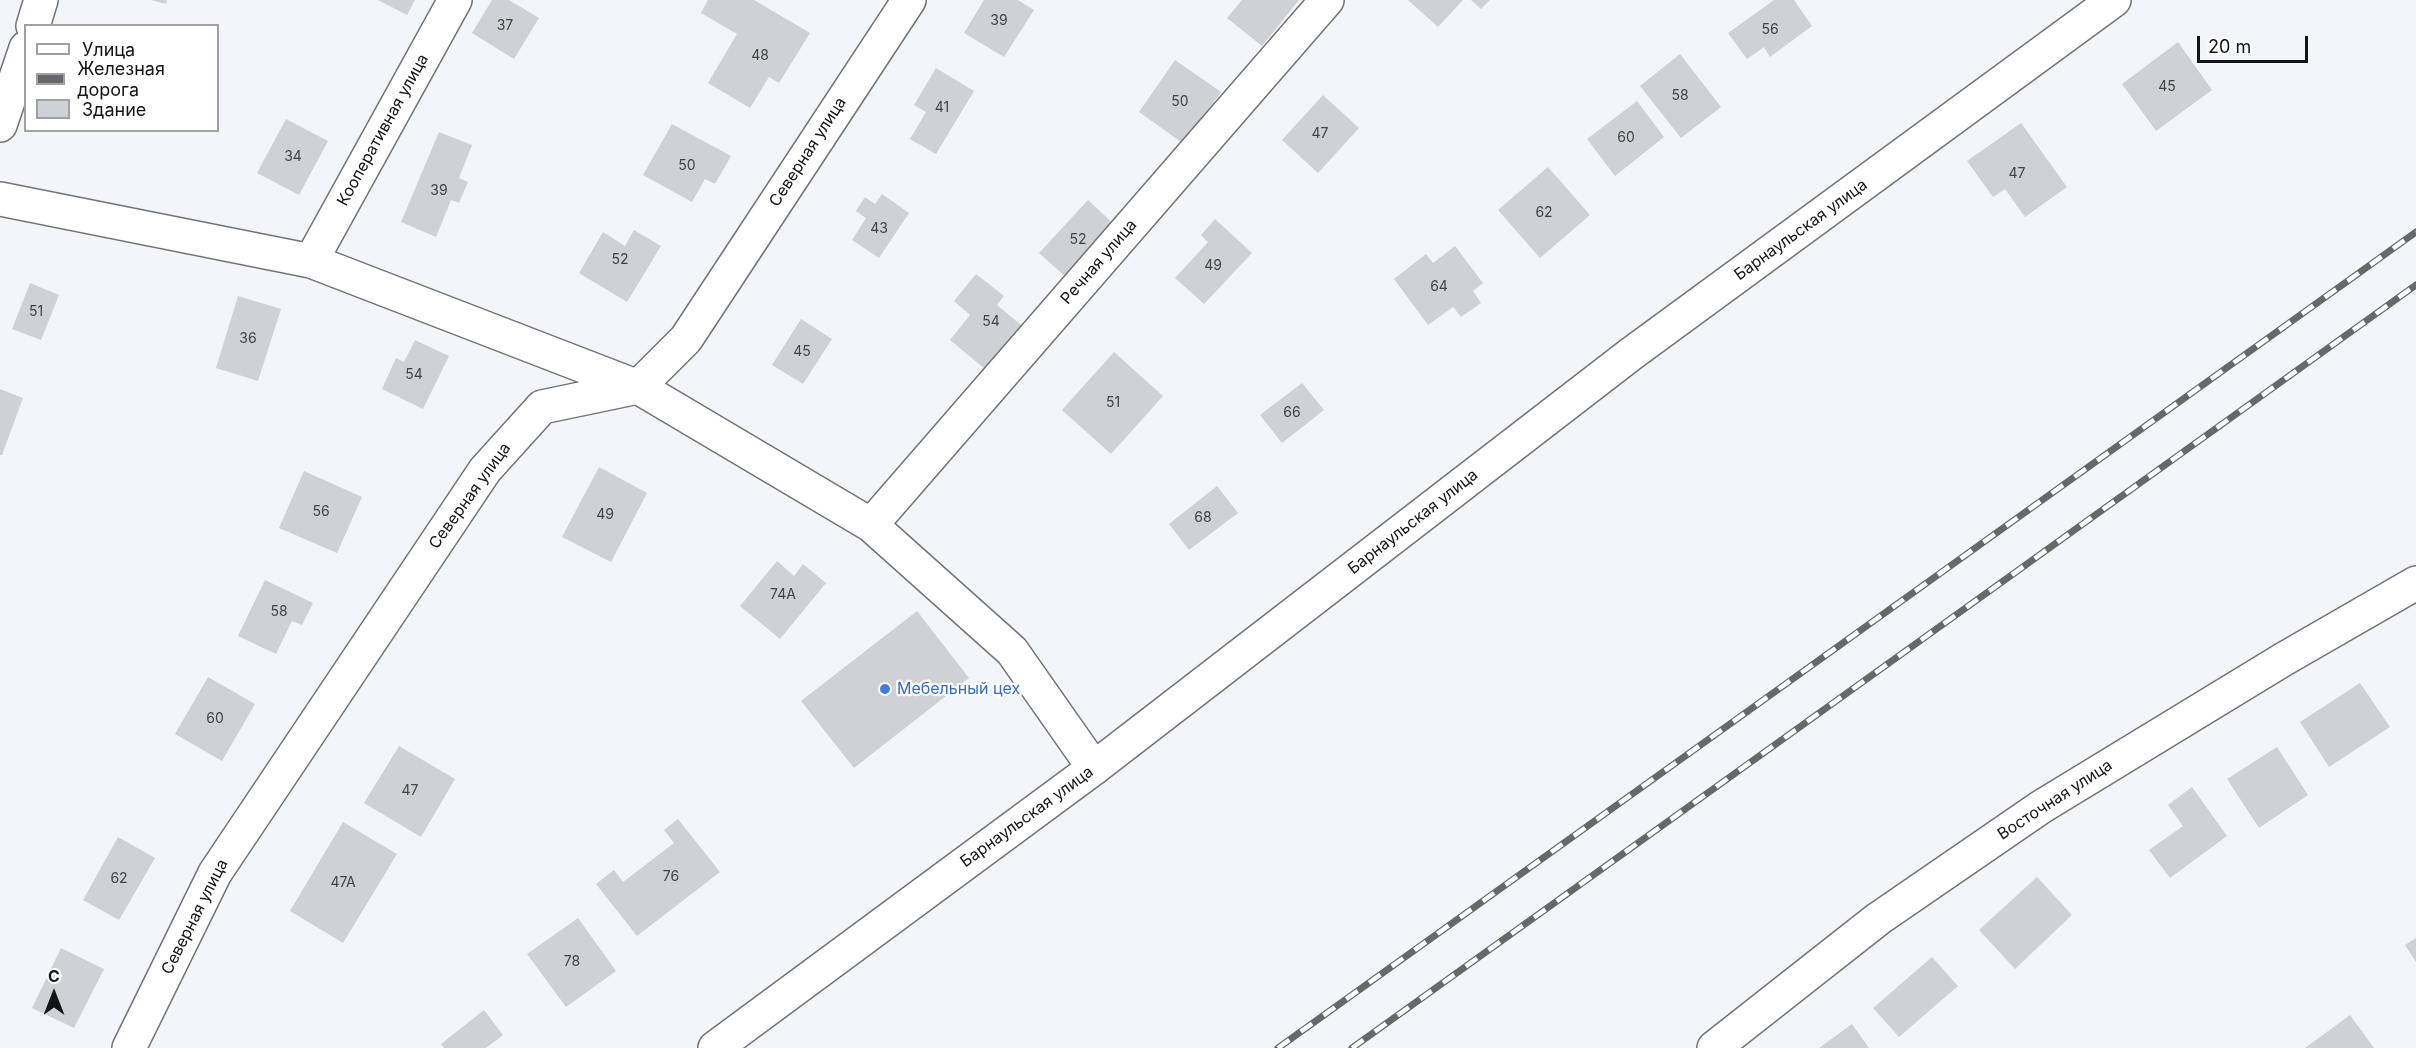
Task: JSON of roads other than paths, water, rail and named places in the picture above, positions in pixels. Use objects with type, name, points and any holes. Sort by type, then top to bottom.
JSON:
[{"type":"street","points":[[34,24],[41,0]]},
{"type":"street","name":"Кооперативная улица","points":[[311,261],[455,0]]},
{"type":"street","name":"Северная улица","points":[[129,1048],[215,873],[485,470],[542,407],[638,387],[686,339],[909,0]]},
{"type":"street","name":"Речная улица","points":[[871,525],[1327,0]]},
{"type":"street","name":"Барнаульская улица","points":[[715,1048],[1094,768],[1631,354],[2114,0]]},
{"type":"street","points":[[0,124],[24,54]]},
{"type":"street","points":[[0,199],[311,261],[638,387],[871,525],[1012,651],[1094,768]]},
{"type":"street","name":"Восточная улица","points":[[1714,1048],[1878,919],[2042,807],[2284,659],[2416,583]]},
{"type":"railway","points":[[1278,1048],[2416,232]]},
{"type":"railway","points":[[1352,1048],[2416,285]]},
{"type":"place","name":"Мебельный цех","points":[[885,689]]}]
